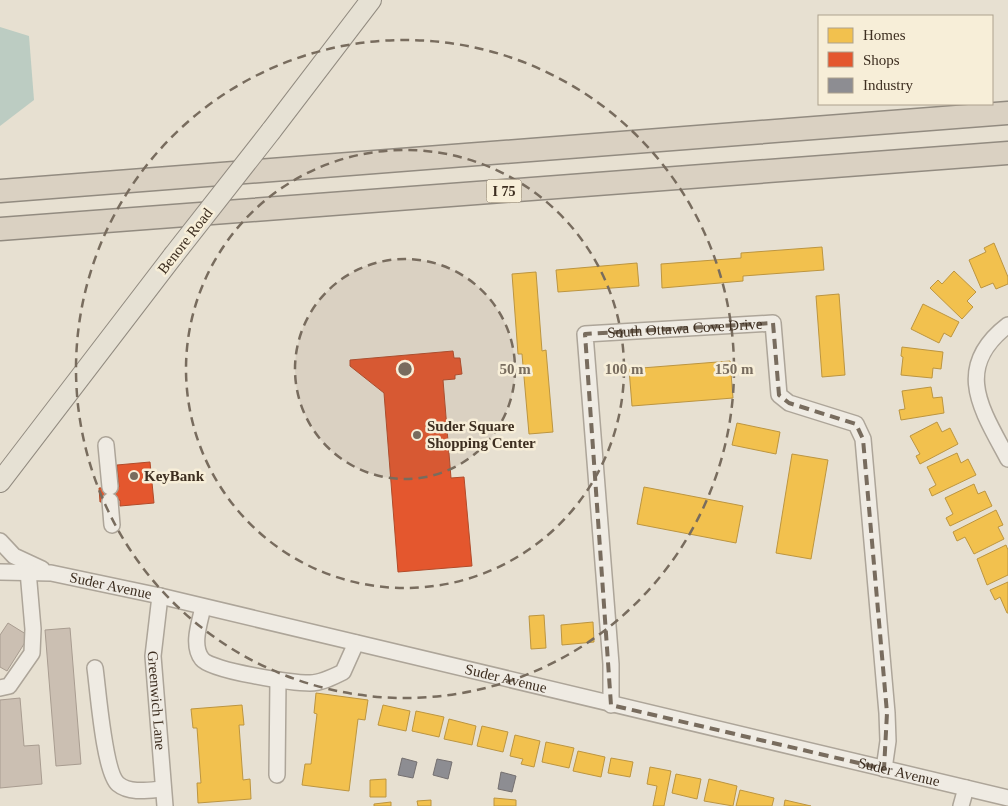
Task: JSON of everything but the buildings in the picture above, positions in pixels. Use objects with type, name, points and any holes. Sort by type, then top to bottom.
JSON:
[{"type":"highway","points":[[0,191],[1008,113]]},
{"type":"highway","name":"I 75","points":[[0,229],[1008,153]]},
{"type":"main road","name":"Benore Road","points":[[4,477],[371,0]]},
{"type":"street","name":"South Ottawa Cove Drive","points":[[611,705],[611,664],[585,334],[773,323],[779,395],[797,406],[856,424],[862,438],[887,713],[888,741],[884,769]]},
{"type":"street","points":[[1008,325],[988,343],[976,380],[980,408],[1008,459]]},
{"type":"street","points":[[106,445],[112,525]]},
{"type":"street","points":[[0,494],[4,477]]},
{"type":"street","points":[[0,541],[14,556],[50,573]]},
{"type":"street","points":[[0,688],[9,686],[32,653],[33,628],[28,571]]},
{"type":"street","name":"Suder Avenue","points":[[0,572],[28,571],[50,573],[160,596],[611,705],[966,788],[985,800],[1008,798]]},
{"type":"street","name":"Greenwich Lane","points":[[160,596],[152,656],[165,806]]},
{"type":"street","points":[[203,607],[197,650],[202,661],[214,666],[278,680],[312,683],[328,679],[343,672],[356,643]]},
{"type":"street","points":[[95,668],[109,770],[118,784],[125,787],[138,791],[163,789]]},
{"type":"street","points":[[277,775],[278,680]]},
{"type":"street","points":[[961,806],[966,788]]},
{"type":"highlighted area","points":[[773,323],[779,395],[789,403],[856,424],[863,439],[887,713],[884,769],[611,705],[585,334]]},
{"type":"shaded area","points":[[0,27],[29,36],[34,100],[0,126]]},
{"type":"place","name":"Suder Square Shopping Center","points":[[417,435]]},
{"type":"place","name":"KeyBank","points":[[134,476]]}]
